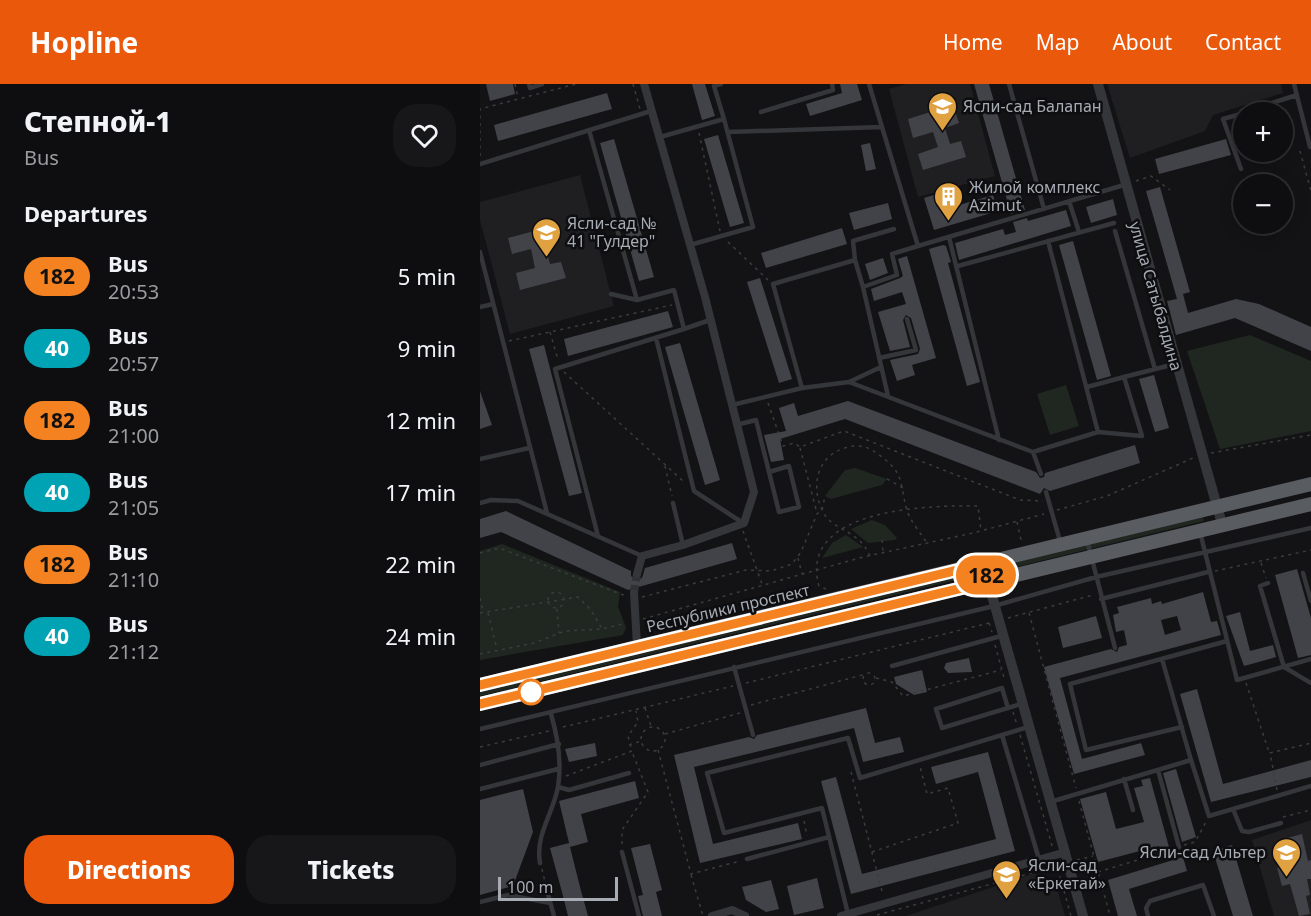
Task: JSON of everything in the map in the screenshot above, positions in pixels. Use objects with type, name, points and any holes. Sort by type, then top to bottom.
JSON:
[{"type":"highway","name":"Республики проспект","points":[[480,685],[1311,484]]},
{"type":"highway","name":"Республики проспект","points":[[480,704],[1311,504]]},
{"type":"street","points":[[637,574],[642,556],[683,545],[743,524],[754,492],[730,406],[710,320],[644,84]]},
{"type":"street","name":"улица Сатыбалдина","points":[[1098,84],[1175,364],[1218,507]]},
{"type":"street","points":[[1218,507],[1222,524]]},
{"type":"street","points":[[983,564],[994,606],[993,621],[1014,707],[1050,802],[1083,916]]},
{"type":"street","points":[[634,596],[637,646]]},
{"type":"street","points":[[845,915],[1054,855],[1067,857]]},
{"type":"street","points":[[712,916],[732,910],[745,916]]},
{"type":"lane","points":[[529,84],[530,88],[542,84]]},
{"type":"lane","points":[[689,246],[753,227],[714,86],[720,84]]},
{"type":"lane","points":[[761,112],[833,90],[831,84]]},
{"type":"lane","points":[[869,84],[918,246]]},
{"type":"lane","points":[[1009,84],[1044,208]]},
{"type":"lane","points":[[1294,84],[1311,147]]},
{"type":"lane","points":[[1276,102],[1297,95]]},
{"type":"lane","points":[[480,164],[651,111]]},
{"type":"lane","points":[[1233,116],[1223,119],[1233,148]]},
{"type":"lane","points":[[660,137],[724,119]]},
{"type":"lane","points":[[728,132],[882,127]]},
{"type":"lane","points":[[589,130],[637,300]]},
{"type":"lane","points":[[1238,162],[1240,169]]},
{"type":"lane","points":[[862,287],[897,275],[892,254],[1124,184]]},
{"type":"lane","points":[[1070,201],[1079,232]]},
{"type":"lane","points":[[958,266],[1114,222]]},
{"type":"lane","points":[[888,396],[855,260],[853,241],[894,229]]},
{"type":"lane","points":[[1115,231],[1155,369]]},
{"type":"lane","points":[[950,237],[999,440]]},
{"type":"lane","points":[[1048,241],[1098,432]]},
{"type":"lane","points":[[480,252],[547,513]]},
{"type":"lane","points":[[802,388],[773,285],[855,260]]},
{"type":"lane","points":[[611,294],[637,300],[674,290],[684,329]]},
{"type":"lane","points":[[480,308],[493,304]]},
{"type":"lane","points":[[879,358],[916,350],[907,319]]},
{"type":"lane","points":[[598,536],[555,369],[710,320]]},
{"type":"lane","points":[[656,338],[694,491],[743,524]]},
{"type":"lane","points":[[1087,387],[1175,364]]},
{"type":"lane","points":[[730,406],[802,388],[849,382],[881,367]]},
{"type":"lane","points":[[849,382],[1033,452],[1098,432],[1142,436],[1124,377]]},
{"type":"lane","points":[[736,425],[756,420],[769,472],[779,512],[799,507],[789,466],[769,472]]},
{"type":"lane","points":[[480,459],[529,448]]},
{"type":"lane","points":[[1033,452],[1041,474]]},
{"type":"lane","points":[[1046,492],[1062,546]]},
{"type":"lane","points":[[480,503],[491,500],[518,501],[642,556]]},
{"type":"lane","points":[[673,503],[683,545]]},
{"type":"lane","points":[[480,729],[552,714],[994,606],[1095,577],[1311,528]]},
{"type":"lane","points":[[1199,530],[1237,680],[1311,659]]},
{"type":"lane","points":[[1087,540],[1115,648]]},
{"type":"lane","points":[[1101,596],[1208,572]]},
{"type":"lane","points":[[1303,573],[1311,601]]},
{"type":"lane","points":[[1268,583],[1260,586],[1284,668],[1311,683]]},
{"type":"lane","points":[[892,666],[997,637]]},
{"type":"lane","points":[[1182,727],[1086,750],[1070,684],[1227,641]]},
{"type":"lane","points":[[1162,659],[1209,816],[1311,786]]},
{"type":"lane","points":[[1119,662],[1122,671]]},
{"type":"lane","points":[[735,668],[753,735]]},
{"type":"lane","points":[[1002,688],[1014,707],[942,728],[936,709],[1002,688]]},
{"type":"lane","points":[[540,863],[537,847],[558,787],[559,744],[552,714]]},
{"type":"lane","points":[[845,915],[822,808],[724,833],[708,772],[848,738],[860,778],[1023,728]]},
{"type":"lane","points":[[1002,735],[1039,859]]},
{"type":"lane","points":[[480,765],[559,744]]},
{"type":"lane","points":[[757,752],[758,759]]},
{"type":"lane","points":[[1050,802],[1191,760]]},
{"type":"lane","points":[[480,789],[558,770]]},
{"type":"lane","points":[[1158,770],[1179,847]]},
{"type":"lane","points":[[558,787],[570,790],[629,773]]},
{"type":"lane","points":[[1124,779],[1133,810]]},
{"type":"lane","points":[[1233,809],[1242,831],[1249,832],[1281,823]]},
{"type":"lane","points":[[747,860],[830,837]]},
{"type":"lane","points":[[622,852],[639,916]]},
{"type":"lane","points":[[1148,916],[1146,908],[1149,901],[1203,885],[1212,916]]},
{"type":"lane","points":[[546,887],[554,916]]},
{"type":"lane","points":[[480,902],[508,895],[550,903]]},
{"type":"path","points":[[515,84],[519,99]]},
{"type":"path","points":[[480,164],[480,110],[576,84]]},
{"type":"path","points":[[633,84],[641,114]]},
{"type":"path","points":[[697,126],[721,236],[773,285]]},
{"type":"path","points":[[1300,151],[1311,191]]},
{"type":"path","points":[[1124,184],[1150,176],[1170,190]]},
{"type":"path","points":[[502,342],[678,304]]},
{"type":"path","points":[[550,332],[560,368],[694,491]]},
{"type":"path","points":[[765,397],[783,446],[794,443],[800,447],[817,514]]},
{"type":"path","points":[[800,447],[844,431],[1020,500],[1049,502]]},
{"type":"path","points":[[480,654],[534,643],[559,633],[602,629],[870,556],[1052,512],[1107,496],[1202,454],[1311,435]]},
{"type":"path","points":[[870,556],[864,541],[844,530],[822,510],[817,479],[821,463],[827,456],[850,446],[863,446],[894,467],[903,488],[906,508],[928,543]]},
{"type":"path","points":[[665,464],[673,503]]},
{"type":"path","points":[[887,479],[903,488]]},
{"type":"path","points":[[480,553],[499,548],[634,596],[746,570],[771,571],[792,564],[817,514],[822,510],[825,496]]},
{"type":"path","points":[[826,589],[819,586],[815,571],[823,548],[858,519],[906,508],[978,506],[981,531]]},
{"type":"path","points":[[1017,521],[1025,555]]},
{"type":"path","points":[[743,524],[762,584]]},
{"type":"path","points":[[882,540],[884,553]]},
{"type":"path","points":[[1208,572],[1311,550]]},
{"type":"path","points":[[798,556],[802,574]]},
{"type":"path","points":[[1260,562],[1268,583]]},
{"type":"path","points":[[548,602],[549,594],[553,592],[561,594],[562,605],[557,608]]},
{"type":"path","points":[[622,852],[622,830],[648,792],[629,745],[632,728],[638,722],[636,710],[1101,596]]},
{"type":"path","points":[[480,598],[481,613],[578,597],[591,610],[602,629]]},
{"type":"path","points":[[548,602],[557,608]]},
{"type":"path","points":[[557,608],[559,633]]},
{"type":"path","points":[[488,612],[498,650]]},
{"type":"path","points":[[1029,612],[1110,916]]},
{"type":"path","points":[[993,621],[1008,690]]},
{"type":"path","points":[[665,735],[740,713],[752,704],[866,674],[872,673],[876,678],[892,682],[903,696],[1002,670]]},
{"type":"path","points":[[866,674],[862,679],[866,685],[873,685],[876,678]]},
{"type":"path","points":[[1244,678],[1270,753],[1278,795]]},
{"type":"path","points":[[645,707],[651,727]]},
{"type":"path","points":[[1014,707],[1023,728],[1071,916]]},
{"type":"path","points":[[642,741],[644,730],[651,727],[658,728],[665,735]]},
{"type":"path","points":[[642,741],[650,750],[658,750],[664,743],[665,735]]},
{"type":"path","points":[[629,745],[642,741]]},
{"type":"path","points":[[1270,753],[1311,743]]},
{"type":"path","points":[[658,750],[703,916]]},
{"type":"path","points":[[558,779],[632,752]]},
{"type":"path","points":[[872,852],[958,823],[948,788],[927,794],[918,760]]},
{"type":"path","points":[[848,762],[885,904]]},
{"type":"path","points":[[1098,872],[1195,842],[1209,816]]},
{"type":"path","points":[[805,826],[809,843]]},
{"type":"path","points":[[1067,857],[1094,856]]},
{"type":"path","points":[[691,874],[747,860]]},
{"type":"path","points":[[540,863],[546,887]]},
{"type":"path","points":[[873,916],[1058,866]]},
{"type":"shaded area","name":"Ясли-сад Балапан","points":[[906,84],[970,84],[995,176],[918,197],[889,89]]},
{"type":"shaded area","points":[[1107,84],[1281,84],[1283,93],[1254,102],[1233,102],[1233,109],[1213,115],[1205,131],[1130,158]]},
{"type":"shaded area","name":"Ясли-сад № 41 \"Гулдер\"","points":[[580,175],[614,306],[510,334],[480,220],[480,202]]},
{"type":"shaded area","points":[[1250,335],[1311,361],[1311,431],[1220,449],[1187,351]]},
{"type":"shaded area","points":[[1066,385],[1079,426],[1050,435],[1037,394]]},
{"type":"shaded area","points":[[855,468],[887,479],[882,485],[831,499],[825,496],[845,470]]},
{"type":"shaded area","points":[[1203,517],[1204,521],[995,572],[994,567]]},
{"type":"shaded area","points":[[872,520],[885,525],[897,538],[868,543],[851,529]]},
{"type":"shaded area","points":[[846,535],[863,547],[822,558],[832,543]]},
{"type":"shaded area","points":[[502,544],[620,592],[618,606],[626,628],[623,635],[480,660],[480,551]]},
{"type":"shaded area","points":[[973,573],[973,576],[480,696],[480,692]]},
{"type":"shaded area","name":"Ясли-сад Альтер","points":[[1311,820],[1311,916],[1274,916],[1252,840]]},
{"type":"shaded area","name":"Ясли-сад «Еркетай»","points":[[1035,873],[1058,892],[1065,916],[906,916]]},
{"type":"building","points":[[486,84],[513,84],[515,94],[490,101]]},
{"type":"building","points":[[692,84],[705,84],[715,116],[702,120]]},
{"type":"building","points":[[840,84],[857,84],[862,100],[810,116],[806,104],[842,93]]},
{"type":"building","points":[[974,84],[989,84],[1025,210],[1011,214]]},
{"type":"building","points":[[607,93],[612,109],[498,141],[494,125]]},
{"type":"building","points":[[953,105],[959,123],[945,128],[950,144],[961,141],[966,157],[923,170],[918,154],[938,147],[933,132],[913,138],[908,119]]},
{"type":"building","points":[[718,135],[744,223],[730,227],[704,139]]},
{"type":"building","points":[[614,139],[654,277],[639,281],[600,143]]},
{"type":"building","points":[[1226,139],[1231,155],[1159,174],[1155,159]]},
{"type":"building","points":[[870,143],[876,169],[866,171],[861,145]]},
{"type":"building","points":[[1160,187],[1190,292],[1183,294],[1188,313],[1236,299],[1259,304],[1311,327],[1311,351],[1235,318],[1176,335],[1167,301],[1177,299],[1146,191]]},
{"type":"building","name":"Жилой комплекс Azimut","points":[[937,194],[942,210],[993,195],[998,211],[934,230],[924,198]]},
{"type":"building","points":[[1113,199],[1117,215],[1091,223],[1086,207]]},
{"type":"building","points":[[888,203],[892,219],[854,230],[849,213]]},
{"type":"building","points":[[1066,210],[1071,226],[959,260],[955,243],[1003,229],[1005,235],[1016,232],[1013,222],[1027,218],[1028,221]]},
{"type":"building","points":[[553,226],[557,242],[545,245],[550,264],[561,262],[566,278],[520,290],[516,273],[535,268],[531,249],[512,254],[508,238]]},
{"type":"building","points":[[842,228],[847,244],[766,268],[761,253]]},
{"type":"building","points":[[1073,241],[1111,376],[1097,380],[1059,245]]},
{"type":"building","points":[[946,246],[951,262],[948,263],[980,382],[967,386],[929,249]]},
{"type":"building","points":[[907,256],[936,358],[912,365],[915,375],[897,381],[890,360],[918,354],[920,349],[911,318],[906,315],[903,320],[910,347],[890,351],[878,312],[906,304],[902,292],[874,301],[871,289],[903,276],[898,259]]},
{"type":"building","points":[[883,258],[888,273],[870,280],[865,264]]},
{"type":"building","points":[[760,278],[792,379],[779,383],[747,282]]},
{"type":"building","points":[[668,311],[673,327],[568,356],[564,339]]},
{"type":"building","points":[[680,343],[720,480],[705,485],[665,347]]},
{"type":"building","points":[[544,345],[582,493],[569,496],[529,349]]},
{"type":"building","points":[[1154,375],[1169,428],[1155,432],[1139,379]]},
{"type":"building","points":[[480,391],[492,425],[480,429]]},
{"type":"building","points":[[848,401],[1036,472],[1040,478],[1044,477],[1045,473],[1135,445],[1140,463],[1050,491],[1044,488],[1040,494],[845,419],[780,439],[784,460],[771,462],[764,435],[786,431],[779,408],[794,403],[798,416]]},
{"type":"building","points":[[506,511],[631,571],[631,576],[636,580],[642,578],[645,568],[732,543],[737,559],[628,590],[501,532],[480,538],[480,519]]},
{"type":"building","points":[[1297,569],[1311,618],[1311,655],[1298,658],[1275,575]]},
{"type":"building","points":[[1203,592],[1211,622],[1217,621],[1221,635],[1060,678],[1082,759],[1141,743],[1145,755],[1074,774],[1044,667],[1111,649],[1117,652],[1119,647],[1127,645],[1124,630],[1116,632],[1113,615],[1119,613],[1117,607],[1151,598],[1152,604],[1161,601],[1162,604]],"holes":[[[1177,616],[1181,630],[1165,635],[1161,620]]]},
{"type":"building","points":[[1240,612],[1250,651],[1273,645],[1276,657],[1244,666],[1226,616]]},
{"type":"building","points":[[1096,616],[1102,638],[1063,648],[1058,627]]},
{"type":"building","points":[[969,658],[972,672],[948,673],[944,668],[946,663]]},
{"type":"building","points":[[922,670],[927,692],[914,695],[896,684],[894,677]]},
{"type":"building","points":[[1197,689],[1223,784],[1311,760],[1311,777],[1211,802],[1180,694]]},
{"type":"building","points":[[866,708],[875,743],[900,737],[904,752],[863,762],[854,728],[694,767],[713,844],[798,823],[802,839],[700,863],[674,755],[749,737],[754,739],[757,735]]},
{"type":"building","points":[[595,743],[597,756],[569,762],[565,749]]},
{"type":"building","points":[[988,752],[1015,851],[851,894],[821,781],[836,777],[862,874],[996,839],[978,772],[936,784],[931,767]]},
{"type":"building","points":[[1176,769],[1196,837],[1182,842],[1163,773]]},
{"type":"building","points":[[1150,778],[1169,847],[1159,849],[1159,846],[1098,862],[1080,799],[1106,792],[1116,829],[1144,822],[1134,788],[1143,786],[1141,780]]},
{"type":"building","points":[[635,781],[639,798],[581,814],[588,842],[570,847],[559,801]]},
{"type":"building","points":[[523,789],[533,832],[513,886],[480,895],[480,800]]},
{"type":"building","points":[[1302,834],[1308,861],[1311,860],[1311,879],[1307,879],[1310,895],[1306,896],[1310,914],[1299,916],[1290,884],[1282,886],[1277,868],[1290,865],[1284,839]]},
{"type":"building","points":[[569,843],[588,916],[568,916],[550,848]]},
{"type":"building","points":[[650,844],[662,890],[656,892],[662,916],[643,916],[638,896],[643,895],[631,848]]},
{"type":"building","points":[[1232,845],[1253,916],[1233,916],[1213,851]]},
{"type":"building","points":[[1183,857],[1187,871],[1129,889],[1137,916],[1118,916],[1108,880]]},
{"type":"building","points":[[817,878],[824,908],[794,915],[787,886]]},
{"type":"building","points":[[771,880],[779,909],[766,912],[746,900],[742,887]]},
{"type":"tunnel","points":[[634,593],[637,574]]},
{"type":"bus line","name":"182","points":[[480,685],[983,564],[987,582],[480,704]]},
{"type":"place","name":"Ясли-сад Балапан","points":[[942,132]]},
{"type":"place","name":"Жилой комплекс Azimut","points":[[948,222]]},
{"type":"place","name":"Ясли-сад № 41 \"Гулдер\"","points":[[546,258]]},
{"type":"place","name":"Ясли-сад Альтер","points":[[1287,878]]},
{"type":"place","name":"Ясли-сад «Еркетай»","points":[[1007,900]]}]
